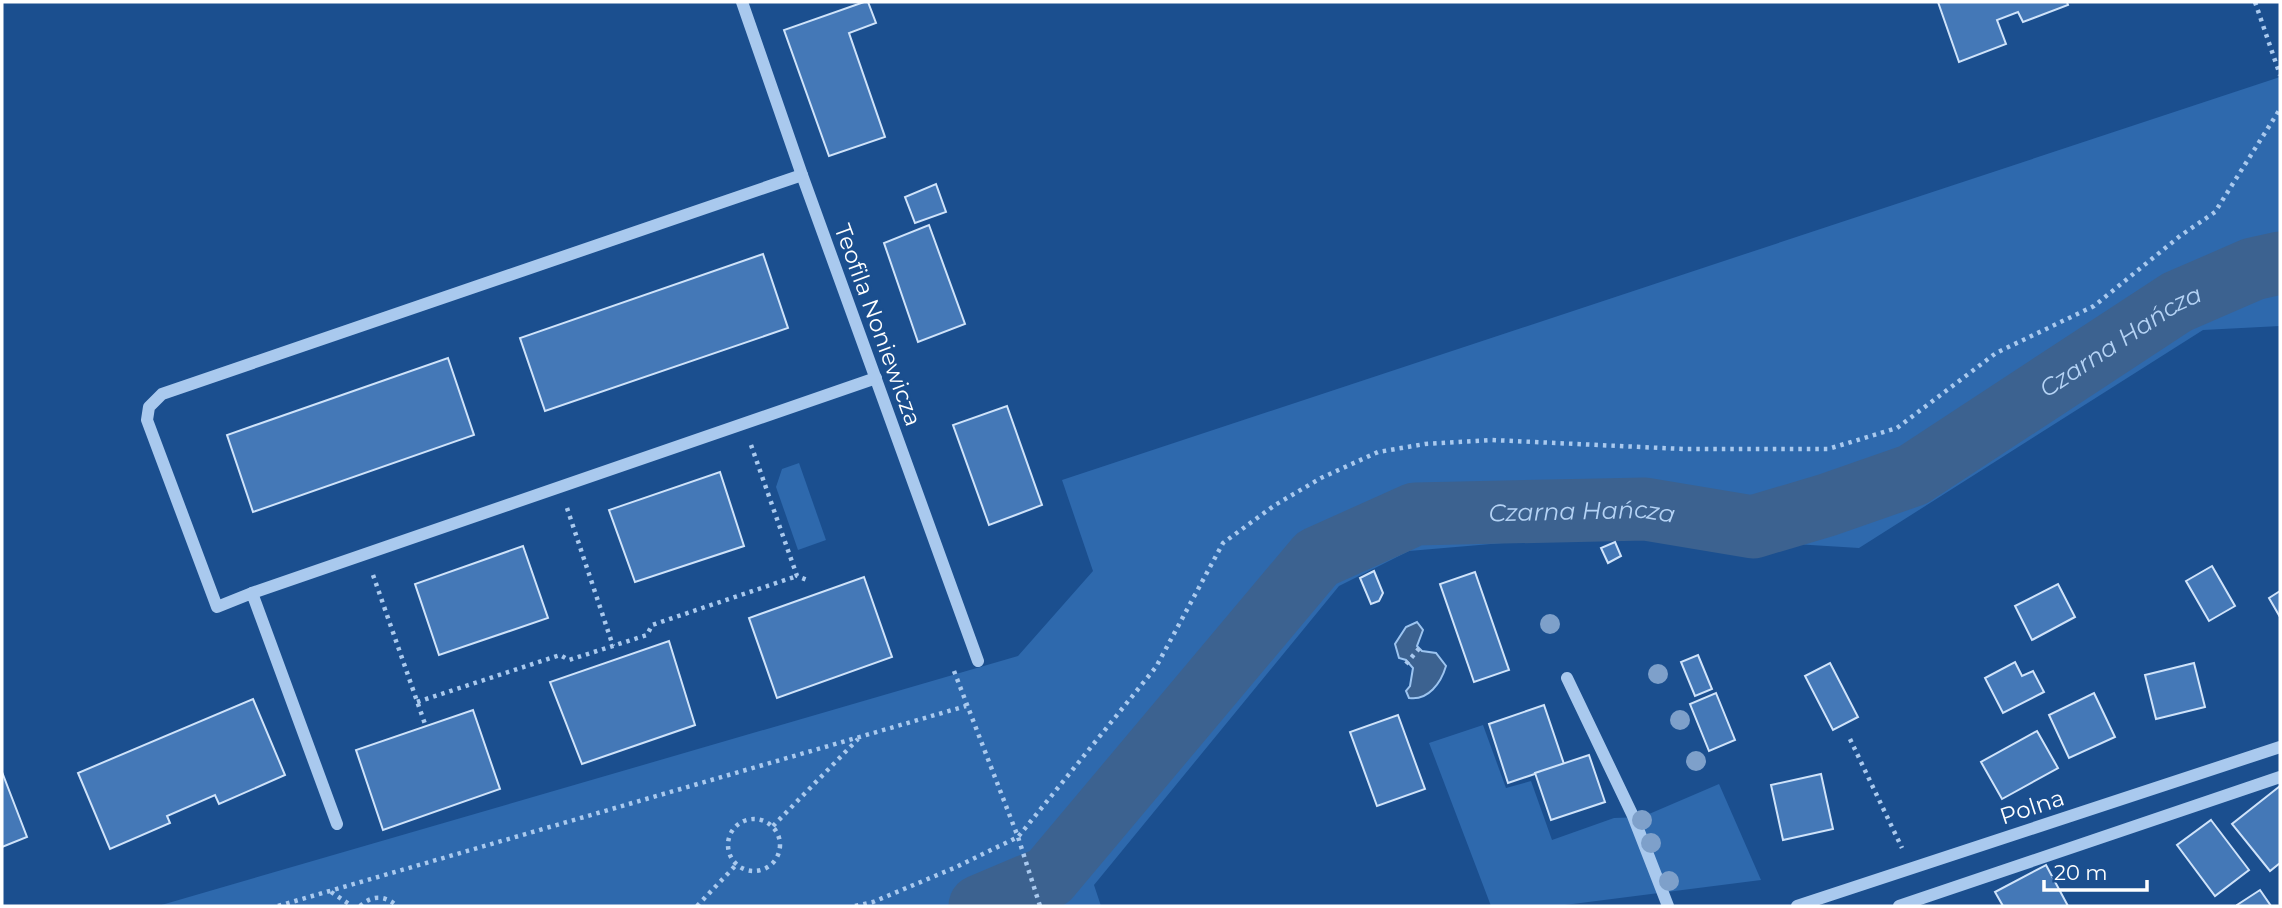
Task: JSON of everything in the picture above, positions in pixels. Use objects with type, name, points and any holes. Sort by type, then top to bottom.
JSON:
[{"type":"street","name":"Teofila Noniewicza","points":[[742,2],[802,176],[978,661]]},
{"type":"street","points":[[802,176],[162,394],[149,407],[147,420],[217,607],[876,378]]},
{"type":"street","points":[[252,593],[337,824]]},
{"type":"street","points":[[1567,678],[1633,816],[1668,906]]},
{"type":"street","name":"Polna","points":[[1802,906],[2280,747]]},
{"type":"street","points":[[1899,906],[2280,777]]},
{"type":"path","points":[[2255,2],[2280,75]]},
{"type":"path","points":[[855,906],[873,902],[954,868],[1018,837],[1156,667],[1223,543],[1275,505],[1321,478],[1378,452],[1425,444],[1492,440],[1683,449],[1829,449],[1897,428],[1996,353],[2094,306],[2180,236],[2216,212],[2280,109]]},
{"type":"path","points":[[743,424],[797,576]]},
{"type":"path","points":[[560,487],[613,646]]},
{"type":"path","points":[[366,554],[425,723]]},
{"type":"path","points":[[417,702],[560,655],[569,660],[613,646],[646,635],[652,625],[797,576],[810,581]]},
{"type":"path","points":[[1406,664],[1422,645]]},
{"type":"path","points":[[960,687],[1018,837],[1040,906]]},
{"type":"path","points":[[278,906],[967,706]]},
{"type":"path","points":[[773,826],[860,737]]},
{"type":"path","points":[[1850,739],[1912,870]]},
{"type":"path","points":[[750,819],[758,819],[773,826],[780,842],[776,860],[762,870],[753,871],[737,864],[732,858],[728,842],[735,827],[750,819]]},
{"type":"path","points":[[697,906],[737,864]]},
{"type":"path","points":[[330,891],[352,906]]},
{"type":"path","points":[[360,906],[375,897],[389,900],[397,906]]},
{"type":"shaded area","points":[[2280,77],[2280,326],[2203,330],[1859,548],[1618,533],[1409,551],[1339,586],[1094,885],[1101,906],[158,906],[1018,656],[1093,571],[1062,480]]},
{"type":"shaded area","points":[[799,463],[826,540],[798,550],[776,487],[782,469]]},
{"type":"shaded area","points":[[1417,622],[1423,630],[1417,646],[1422,651],[1436,653],[1446,666],[1433,690],[1422,697],[1409,698],[1406,691],[1410,686],[1413,668],[1406,660],[1399,658],[1395,644],[1406,627]]},
{"type":"shaded area","points":[[1483,725],[1506,788],[1531,781],[1552,840],[1614,818],[1642,817],[1719,784],[1761,880],[1557,906],[1491,906],[1429,743]]},
{"type":"building","points":[[868,2],[876,23],[849,33],[885,137],[829,156],[784,30]]},
{"type":"building","points":[[1938,2],[2067,2],[2068,5],[2023,22],[2018,12],[1997,20],[2006,44],[1959,62]]},
{"type":"building","points":[[936,184],[946,212],[915,223],[905,197]]},
{"type":"building","points":[[929,225],[965,324],[918,342],[884,243]]},
{"type":"building","points":[[763,254],[788,328],[545,411],[520,338]]},
{"type":"building","points":[[448,358],[474,435],[253,512],[227,435]]},
{"type":"building","points":[[1007,406],[1042,505],[989,525],[953,425]]},
{"type":"building","points":[[720,472],[744,546],[635,582],[609,510]]},
{"type":"building","points":[[1615,542],[1621,556],[1608,563],[1601,548]]},
{"type":"building","points":[[523,546],[548,618],[439,655],[415,584]]},
{"type":"building","points":[[2212,566],[2235,606],[2209,621],[2186,581]]},
{"type":"building","points":[[1374,571],[1383,593],[1379,601],[1371,604],[1360,578]]},
{"type":"building","points":[[1475,572],[1509,670],[1474,682],[1440,584]]},
{"type":"building","points":[[864,577],[892,657],[777,698],[749,618]]},
{"type":"building","points":[[2058,584],[2075,617],[2032,640],[2015,606]]},
{"type":"building","points":[[2280,591],[2280,617],[2269,598]]},
{"type":"building","points":[[669,641],[695,725],[582,764],[550,682]]},
{"type":"building","points":[[1698,655],[1712,689],[1695,696],[1681,662]]},
{"type":"building","points":[[2015,662],[2022,676],[2033,671],[2044,692],[2003,713],[1985,678]]},
{"type":"building","points":[[1830,663],[1858,717],[1833,730],[1805,676]]},
{"type":"building","points":[[2194,663],[2205,707],[2156,719],[2145,675]]},
{"type":"building","points":[[1716,693],[1735,740],[1709,751],[1690,704]]},
{"type":"building","points":[[2094,693],[2115,737],[2069,758],[2049,715]]},
{"type":"building","points":[[253,699],[285,775],[219,804],[215,795],[167,816],[170,823],[110,849],[78,773]]},
{"type":"building","points":[[1544,705],[1564,764],[1508,783],[1489,724]]},
{"type":"building","points":[[473,710],[500,789],[383,830],[356,750]]},
{"type":"building","points":[[1398,715],[1425,789],[1377,806],[1350,732]]},
{"type":"building","points":[[2037,731],[2058,768],[2002,799],[1981,762]]},
{"type":"building","points":[[1589,755],[1605,802],[1551,820],[1535,773]]},
{"type":"building","points":[[2,772],[27,837],[2,847]]},
{"type":"building","points":[[1821,774],[1833,829],[1783,840],[1771,785]]},
{"type":"building","points":[[2280,786],[2280,863],[2270,871],[2232,824]]},
{"type":"building","points":[[2211,820],[2249,870],[2215,896],[2177,845]]},
{"type":"building","points":[[2046,865],[2068,906],[2003,906],[1995,892]]},
{"type":"building","points":[[2260,890],[2271,906],[2237,906],[2237,905]]},
{"type":"waterway","name":"Czarna Hańcza","points":[[980,906],[1049,877],[1317,558],[1415,514],[1645,509],[1753,527],[1827,505],[1913,475],[2177,302],[2253,269],[2280,263]]}]
